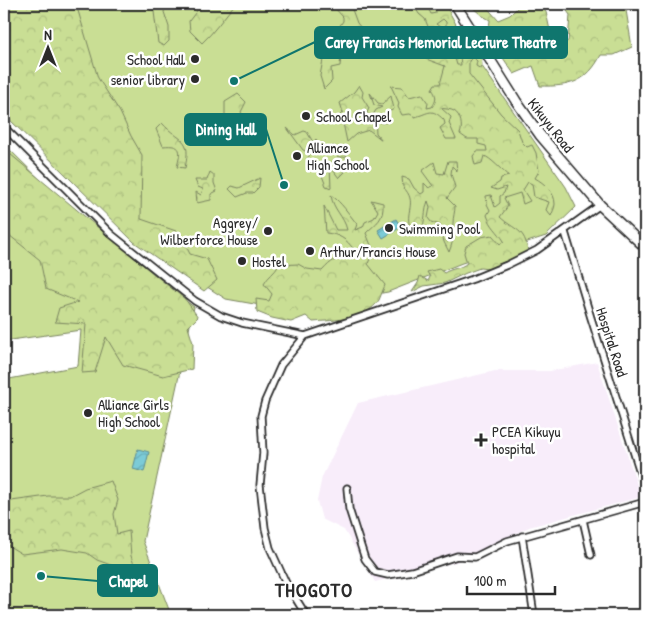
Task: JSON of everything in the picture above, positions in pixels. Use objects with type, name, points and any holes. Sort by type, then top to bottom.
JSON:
[{"type":"main road","name":"Kikuyu Road","points":[[455,4],[516,101],[540,135],[600,205],[645,247]]},
{"type":"street","points":[[4,127],[111,234],[195,300],[221,316],[242,323],[305,336],[473,279],[537,250],[565,232],[600,205]]},
{"type":"street","name":"Hospital Road","points":[[565,232],[590,318],[645,488]]},
{"type":"street","points":[[305,336],[281,365],[265,401],[262,416],[263,453],[260,484],[265,528],[270,548],[286,583],[306,615]]},
{"type":"street","points":[[347,488],[349,509],[365,559],[381,575],[412,570],[457,556],[475,557],[497,545],[522,536],[645,502]]},
{"type":"street","points":[[583,520],[592,555]]},
{"type":"street","points":[[522,536],[534,615]]},
{"type":"shaded area","name":"PCEA Kikuyu hospital","points":[[597,362],[641,497],[529,527],[456,562],[375,582],[344,530],[322,519],[317,501],[322,477],[358,403],[495,371],[550,371]]},
{"type":"green space","name":"Alliance High School","points":[[4,4],[442,4],[463,39],[566,187],[576,207],[546,236],[462,263],[388,292],[319,304],[271,307],[226,299],[149,250],[4,114]]},
{"type":"green space","points":[[4,4],[76,4],[98,78],[120,112],[142,155],[141,219],[179,232],[190,254],[207,259],[217,280],[204,291],[134,242],[4,114]]},
{"type":"green space","points":[[153,4],[166,4],[164,12],[169,27],[169,41],[164,46],[158,43]]},
{"type":"green space","points":[[202,4],[235,4],[202,43],[190,31],[189,21]]},
{"type":"green space","points":[[336,4],[350,4],[357,23],[366,34],[366,43],[352,55],[341,56],[340,66],[331,68],[332,81],[324,89],[320,76],[324,54],[336,42],[337,30],[343,21],[343,17],[333,6]]},
{"type":"green space","points":[[413,4],[426,4],[431,14],[436,13],[435,4],[445,4],[458,28],[455,33],[446,29],[446,22],[443,19],[436,24],[452,37],[452,48],[457,65],[461,65],[460,57],[463,55],[463,45],[469,46],[481,56],[481,69],[476,66],[477,61],[473,57],[469,61],[469,74],[501,114],[518,130],[522,142],[527,147],[532,145],[536,153],[539,171],[535,178],[551,192],[555,204],[551,216],[546,210],[549,202],[534,197],[532,184],[528,182],[523,190],[530,201],[523,204],[520,193],[504,198],[508,206],[500,217],[522,234],[527,244],[528,252],[488,269],[480,268],[445,283],[424,286],[412,292],[420,276],[428,281],[430,277],[427,272],[439,269],[444,273],[467,263],[464,253],[466,246],[481,237],[492,235],[500,244],[504,241],[487,215],[490,210],[486,196],[491,195],[495,207],[500,203],[500,196],[504,193],[506,187],[497,190],[491,188],[500,182],[501,178],[509,176],[484,156],[482,163],[475,165],[473,156],[477,151],[487,151],[486,146],[478,144],[478,139],[467,139],[460,134],[461,121],[454,111],[441,108],[451,117],[449,123],[456,139],[446,139],[440,128],[445,124],[444,120],[436,113],[430,112],[415,117],[410,114],[402,115],[391,86],[402,87],[409,97],[422,94],[428,103],[427,108],[432,107],[436,98],[432,89],[435,84],[440,84],[445,66],[426,59],[430,55],[435,57],[432,44],[433,39],[425,19],[419,14]]},
{"type":"green space","points":[[469,4],[484,4],[498,20],[510,15],[521,4],[538,4],[546,12],[554,49],[568,41],[570,15],[562,4],[625,4],[632,47],[614,55],[601,55],[590,71],[569,84],[540,86],[533,66],[514,74],[488,36],[490,20]]},
{"type":"green space","points":[[359,85],[363,92],[362,97],[369,108],[367,113],[370,120],[376,110],[382,107],[374,105],[370,93],[378,103],[382,104],[391,96],[394,109],[387,113],[388,122],[381,123],[378,118],[375,119],[376,133],[382,140],[369,130],[356,134],[347,142],[343,123],[337,122],[338,117],[343,112],[340,103],[354,92]]},
{"type":"green space","points":[[238,94],[246,102],[241,112],[247,123],[235,137],[225,142],[215,130],[221,128],[231,130],[225,116],[225,102]]},
{"type":"green space","points":[[162,123],[186,145],[187,158],[185,168],[177,167],[180,153],[177,148],[174,146],[163,146],[156,129]]},
{"type":"green space","points":[[287,128],[295,135],[304,131],[307,132],[313,142],[316,139],[320,146],[329,151],[333,146],[343,151],[349,161],[344,157],[338,157],[335,163],[339,167],[343,165],[345,172],[339,178],[330,166],[331,188],[326,186],[321,173],[308,159],[310,153],[303,150]]},
{"type":"green space","name":"Alliance Girls High School","points":[[4,144],[92,231],[194,307],[143,541],[171,615],[4,615],[4,380],[78,366],[81,330],[4,341]]},
{"type":"green space","points":[[4,149],[185,299],[198,317],[188,327],[193,343],[192,369],[163,376],[123,365],[106,337],[95,372],[82,373],[86,324],[55,322],[59,308],[78,302],[46,289],[40,260],[4,231]]},
{"type":"green space","points":[[448,161],[456,161],[457,171],[452,166],[451,174],[455,187],[447,198],[455,206],[453,240],[449,252],[444,242],[440,225],[431,222],[428,218],[430,207],[428,201],[421,231],[411,229],[409,223],[410,198],[403,187],[402,177],[409,179],[414,188],[421,194],[424,192],[424,183],[429,188],[433,186],[422,171],[434,162],[437,173],[444,174]]},
{"type":"green space","points":[[210,172],[214,175],[217,191],[211,194],[211,200],[197,203],[196,192],[201,195],[203,189],[198,187],[195,180],[207,180]]},
{"type":"green space","points":[[260,178],[259,187],[253,193],[237,197],[229,189],[232,186],[239,188]]},
{"type":"green space","points":[[331,195],[342,205],[357,224],[355,230],[363,227],[365,222],[374,218],[378,211],[371,200],[383,203],[381,217],[366,233],[373,250],[368,264],[385,285],[379,300],[366,312],[349,318],[331,321],[313,322],[306,316],[291,322],[272,318],[257,312],[256,299],[269,301],[272,294],[264,284],[279,265],[298,264],[307,269],[322,271],[335,260],[351,256],[354,250],[345,240],[326,233],[324,206],[336,230],[347,230]]},
{"type":"green space","points":[[111,481],[118,500],[114,514],[117,534],[129,531],[131,556],[137,573],[130,578],[119,568],[97,560],[87,553],[62,549],[22,554],[4,543],[4,502],[48,496],[70,496],[85,488]]},
{"type":"water","name":"Swimming Pool","points":[[396,219],[401,227],[383,238],[378,230]]},
{"type":"water","points":[[138,449],[149,452],[144,472],[133,469]]},
{"type":"place","name":"School Hall","points":[[195,59]]},
{"type":"place","name":"senior library","points":[[195,79]]},
{"type":"place","name":"Carey Francis Memorial Lecture Theatre","points":[[234,81]]},
{"type":"place","name":"School Chapel","points":[[306,116]]},
{"type":"place","name":"Alliance High School","points":[[297,156]]},
{"type":"place","name":"Dining Hall","points":[[284,185]]},
{"type":"place","name":"Swimming Pool","points":[[389,228]]},
{"type":"place","name":"Aggrey/ Wilberforce House","points":[[268,231]]},
{"type":"place","name":"Arthur/Francis House","points":[[310,251]]},
{"type":"place","name":"Hostel","points":[[242,261]]},
{"type":"place","name":"Alliance Girls High School","points":[[88,413]]},
{"type":"place","name":"PCEA Kikuyu hospital","points":[[481,440]]},
{"type":"place","name":"Chapel","points":[[41,576]]},
{"type":"district","name":"THOGOTO","points":[[314,589]]}]
